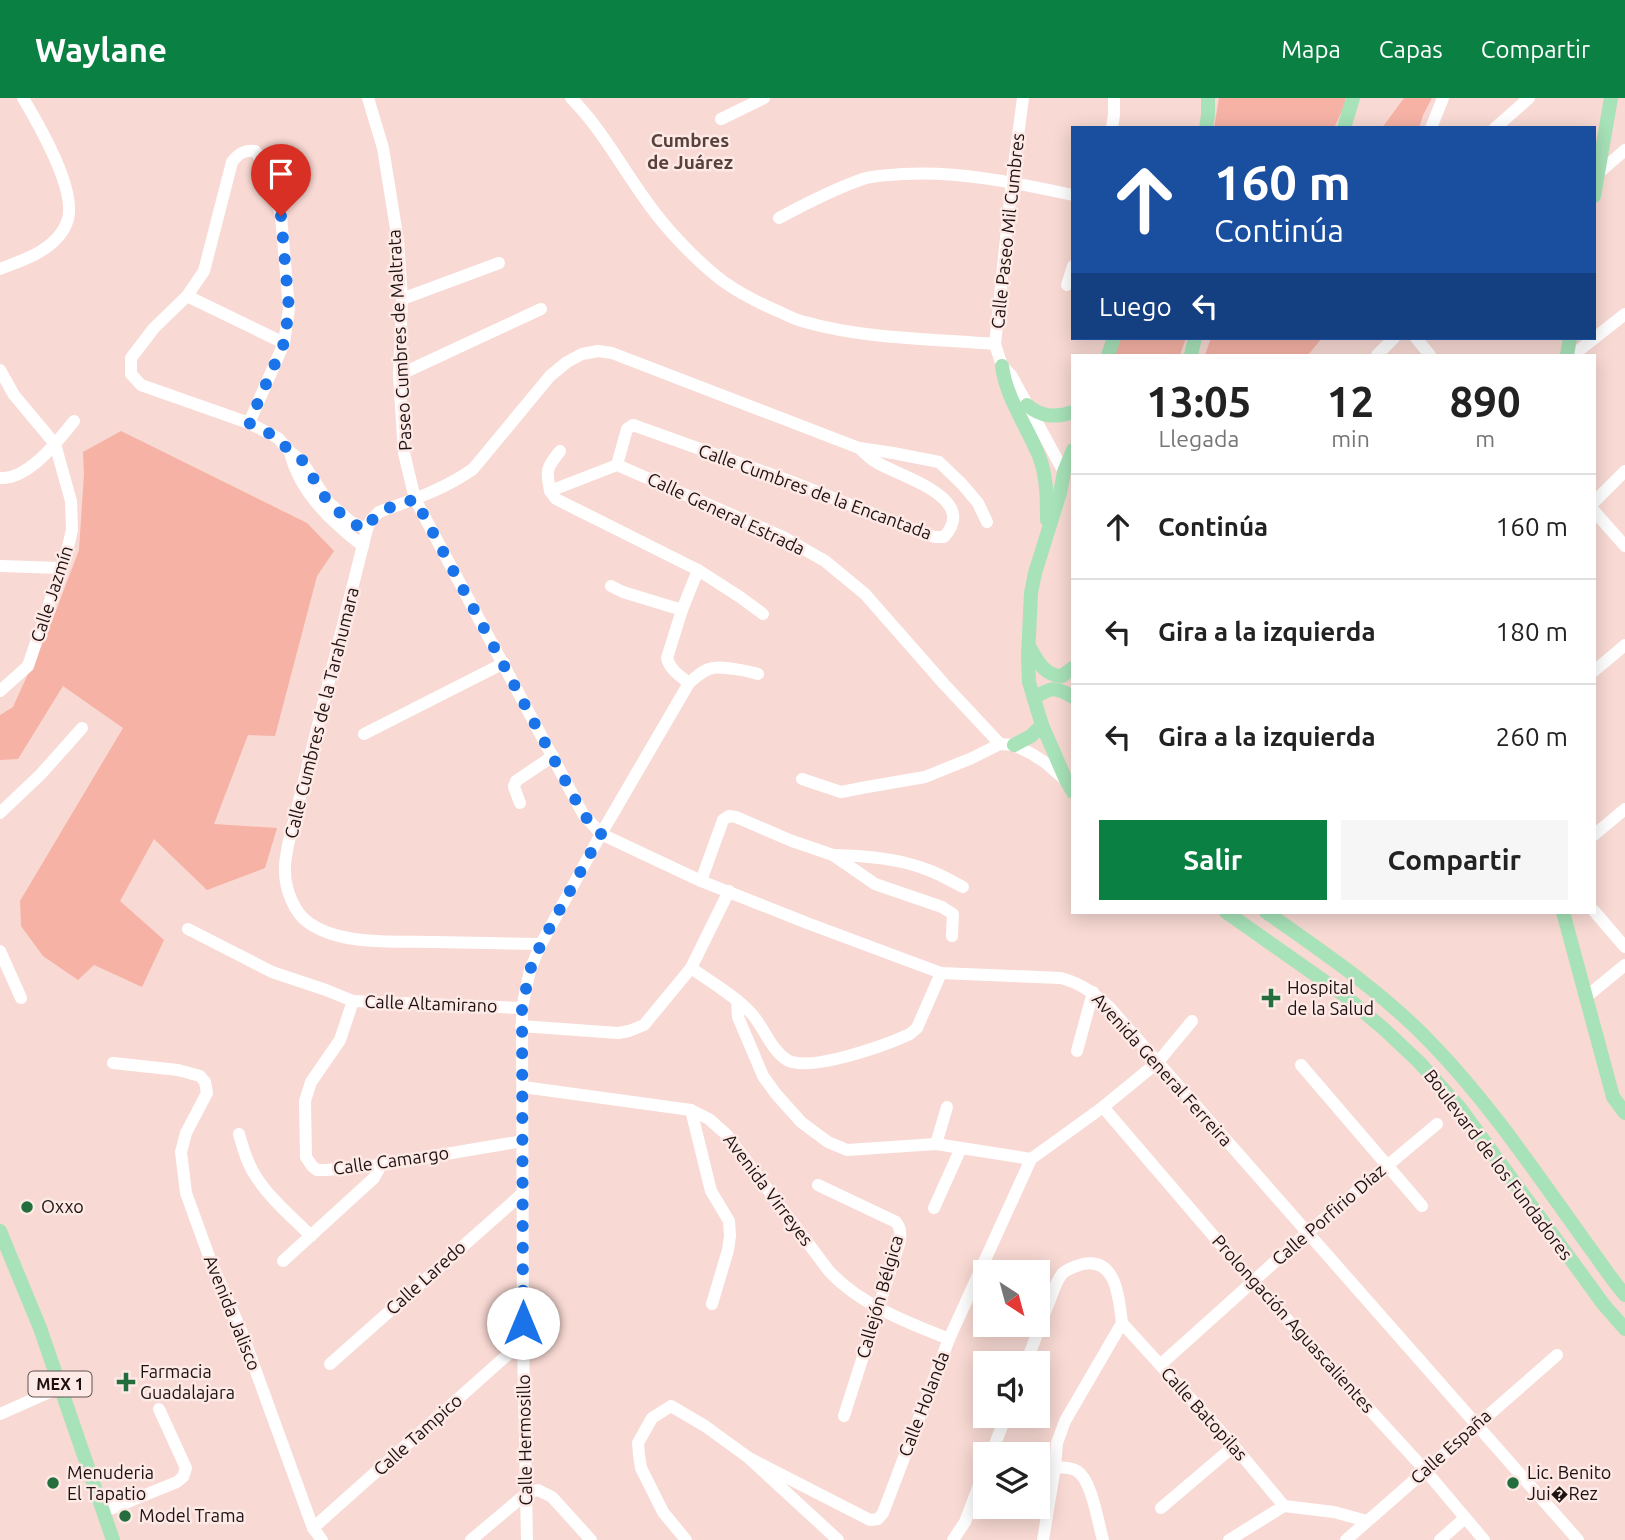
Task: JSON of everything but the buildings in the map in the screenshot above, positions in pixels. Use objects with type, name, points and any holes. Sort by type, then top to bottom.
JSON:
[{"type":"main road","points":[[1206,126],[1208,98]]},
{"type":"main road","points":[[1345,126],[1353,98]]},
{"type":"main road","points":[[1596,174],[1611,98]]},
{"type":"main road","points":[[1002,366],[1016,410],[1040,457],[1046,481],[1047,536]]},
{"type":"main road","points":[[1027,405],[1046,416],[1071,413]]},
{"type":"main road","points":[[1069,786],[1042,725],[1029,682],[1028,645],[1035,573],[1071,456]]},
{"type":"main road","points":[[1065,472],[1071,484]]},
{"type":"main road","points":[[1028,645],[1040,664],[1051,674],[1062,676],[1071,669]]},
{"type":"main road","points":[[1034,698],[1049,689],[1056,689],[1071,696]]},
{"type":"main road","points":[[1007,744],[1031,736],[1042,725]]},
{"type":"main road","name":"Boulevard de los Fundadores","points":[[1229,914],[1344,995],[1419,1062],[1460,1108],[1605,1307],[1625,1329]]},
{"type":"main road","name":"Boulevard de los Fundadores","points":[[1269,914],[1357,977],[1433,1044],[1477,1095],[1624,1294]]},
{"type":"main road","points":[[1564,914],[1613,1097],[1625,1113]]},
{"type":"main road","points":[[1460,1108],[1477,1095]]},
{"type":"main road","name":"MEX 1","points":[[0,1231],[36,1317],[113,1540]]},
{"type":"main road","points":[[1605,1307],[1624,1294]]},
{"type":"street","points":[[0,269],[47,247],[64,229],[68,219],[69,201],[64,181],[23,98]]},
{"type":"street","name":"Paseo Cumbres de Maltrata","points":[[368,98],[383,148],[398,241],[402,299],[399,375],[404,453],[415,499],[583,814],[601,834]]},
{"type":"street","points":[[571,98],[604,136],[634,183],[669,229],[723,282],[753,300],[802,321],[839,330],[995,344]]},
{"type":"street","points":[[721,119],[764,98]]},
{"type":"street","name":"Calle Paseo Mil Cumbres","points":[[1023,98],[995,344],[1002,366],[1011,376],[1065,472]]},
{"type":"street","points":[[1112,126],[1114,98]]},
{"type":"street","points":[[1432,126],[1443,98]]},
{"type":"street","points":[[1497,126],[1529,98]]},
{"type":"street","points":[[249,423],[284,343],[289,309],[281,216],[266,166],[255,151],[248,150],[239,153],[232,162],[204,271],[187,296],[154,328],[131,358],[131,374],[141,385],[249,423],[278,438],[290,452],[302,460],[328,502],[351,523],[367,529],[379,512],[415,499]]},
{"type":"street","points":[[1596,174],[1625,150]]},
{"type":"street","points":[[779,218],[868,177],[923,173],[1012,181],[1071,195]]},
{"type":"street","points":[[402,299],[499,263]]},
{"type":"street","points":[[1067,285],[1071,272]]},
{"type":"street","points":[[187,296],[284,343]]},
{"type":"street","points":[[399,375],[541,309]]},
{"type":"street","points":[[1596,337],[1625,314]]},
{"type":"street","points":[[1378,354],[1392,340]]},
{"type":"street","points":[[1418,340],[1429,354]]},
{"type":"street","points":[[1574,354],[1592,340]]},
{"type":"street","name":"Calle Cumbres de la Encantada","points":[[415,499],[473,469],[550,376],[582,354],[598,351],[612,353],[859,448],[939,462],[978,503],[987,522]]},
{"type":"street","points":[[0,370],[14,395],[55,443]]},
{"type":"street","points":[[0,478],[11,477],[29,468],[74,421]]},
{"type":"street","name":"Calle Cumbres de la Encantada","points":[[617,465],[627,429],[633,425],[795,483],[924,534],[944,537],[954,522],[953,511],[948,502],[937,492],[874,461],[859,448]]},
{"type":"street","name":"Calle Jazmín","points":[[0,691],[28,666],[72,530],[71,501],[55,443]]},
{"type":"street","points":[[560,451],[548,468],[547,475],[551,493],[556,499],[698,570],[763,614]]},
{"type":"street","points":[[290,452],[293,468],[321,511],[363,546]]},
{"type":"street","points":[[551,493],[617,465]]},
{"type":"street","name":"Calle General Estrada","points":[[617,465],[783,537],[825,561],[865,593],[944,684],[1007,744],[1046,763],[1069,786]]},
{"type":"street","points":[[1596,500],[1625,471]]},
{"type":"street","points":[[1596,513],[1625,546]]},
{"type":"street","name":"Calle Cumbres de la Tarahumara","points":[[367,529],[288,845],[285,871],[290,895],[307,922],[333,935],[377,940],[541,944]]},
{"type":"street","points":[[0,566],[61,568]]},
{"type":"street","points":[[698,570],[667,658],[669,664],[689,683],[703,671],[714,667],[758,674]]},
{"type":"street","points":[[611,586],[682,610]]},
{"type":"street","points":[[1596,669],[1625,645]]},
{"type":"street","points":[[364,734],[504,663]]},
{"type":"street","name":"Calle Hermosillo","points":[[527,1540],[523,1341],[522,1008],[530,970],[541,944],[689,683]]},
{"type":"street","points":[[0,813],[41,774],[82,728]]},
{"type":"street","points":[[802,779],[841,792],[867,788],[925,777],[1007,744]]},
{"type":"street","points":[[520,803],[514,787],[516,781],[553,757]]},
{"type":"street","points":[[1596,833],[1625,809]]},
{"type":"street","points":[[701,881],[723,820],[729,816],[834,855],[901,862],[927,869],[963,887]]},
{"type":"street","name":"Avenida General Ferreira","points":[[601,834],[701,881],[941,973],[1061,978],[1076,981],[1093,992],[1158,1062],[1578,1540]]},
{"type":"street","points":[[834,855],[875,884],[942,907],[953,914],[952,936]]},
{"type":"street","name":"Calle Altamirano","points":[[521,1026],[618,1033],[644,1025],[691,968],[729,891]]},
{"type":"street","points":[[1596,913],[1625,947]]},
{"type":"street","name":"Calle Altamirano","points":[[188,929],[272,972],[326,989],[353,1001],[522,1008]]},
{"type":"street","points":[[0,951],[22,998]]},
{"type":"street","points":[[1586,997],[1625,965]]},
{"type":"street","points":[[691,968],[737,1000],[753,1015],[779,1053],[796,1064],[827,1062],[910,1034],[917,1028],[941,973]]},
{"type":"street","points":[[1077,1051],[1093,992]]},
{"type":"street","points":[[737,1000],[738,1017],[763,1076],[801,1122],[828,1142],[847,1150],[936,1144],[1031,1159],[1103,1107],[1158,1062],[1192,1021]]},
{"type":"street","name":"Calle Camargo","points":[[353,1001],[340,1040],[311,1082],[305,1101],[306,1157],[312,1166],[317,1170],[381,1165],[523,1141]]},
{"type":"street","name":"Avenida Jalisco","points":[[113,1063],[178,1070],[200,1076],[205,1082],[207,1093],[186,1133],[181,1152],[186,1193],[211,1262],[242,1333],[313,1528],[322,1540]]},
{"type":"street","points":[[1301,1065],[1422,1206]]},
{"type":"street","name":"Avenida Virreyes","points":[[523,1087],[691,1110],[709,1119],[727,1135],[839,1282],[853,1293],[906,1322],[949,1339]]},
{"type":"street","points":[[936,1144],[947,1107]]},
{"type":"street","name":"Prolongación Aguascalientes","points":[[1103,1107],[1253,1282],[1425,1470],[1484,1540]]},
{"type":"street","points":[[691,1110],[711,1191],[729,1221],[730,1236],[712,1304]]},
{"type":"street","name":"Calle Porfirio Díaz","points":[[1160,1365],[1307,1233],[1437,1124]]},
{"type":"street","points":[[239,1134],[255,1175],[311,1236]]},
{"type":"street","points":[[934,1208],[961,1148]]},
{"type":"street","name":"Calle Holanda","points":[[749,1458],[870,1520],[878,1519],[883,1513],[949,1339],[1031,1159]]},
{"type":"street","points":[[283,1261],[374,1178],[381,1165]]},
{"type":"street","name":"Callejón Bélgica","points":[[818,1185],[896,1222],[900,1227],[901,1237],[844,1416]]},
{"type":"street","name":"Calle Laredo","points":[[330,1364],[523,1192]]},
{"type":"street","points":[[1031,1351],[1063,1273],[1074,1266],[1090,1263],[1101,1266],[1113,1278],[1117,1287],[1122,1323],[1065,1421],[1057,1444],[1043,1540]]},
{"type":"street","name":"Calle Batopilas","points":[[1122,1323],[1234,1446],[1284,1506]]},
{"type":"street","name":"Calle Tampico","points":[[313,1528],[523,1341]]},
{"type":"street","name":"Calle España","points":[[1346,1540],[1557,1355]]},
{"type":"street","points":[[0,1414],[61,1387]]},
{"type":"street","points":[[687,1540],[663,1512],[641,1468],[638,1443],[652,1418],[671,1406],[705,1426],[749,1458],[838,1540]]},
{"type":"street","points":[[103,1512],[177,1482],[183,1477],[186,1468],[159,1409]]},
{"type":"street","points":[[1161,1508],[1234,1446]]},
{"type":"street","points":[[1055,1467],[1071,1468],[1080,1472],[1087,1481],[1103,1540]]},
{"type":"street","points":[[471,1540],[527,1493],[538,1490],[552,1497],[591,1540]]},
{"type":"street","points":[[953,1540],[965,1522],[973,1501]]},
{"type":"street","points":[[1229,1540],[1284,1506],[1334,1512],[1367,1521]]},
{"type":"street","points":[[1440,1540],[1465,1518]]},
{"type":"shaded area","points":[[1219,98],[1345,98],[1335,126],[1214,126]]},
{"type":"shaded area","points":[[1404,98],[1432,98],[1420,126],[1383,126]]},
{"type":"shaded area","points":[[1120,340],[1185,340],[1180,354],[1113,354]]},
{"type":"shaded area","points":[[1210,340],[1320,340],[1309,354],[1205,354]]},
{"type":"shaded area","points":[[121,431],[307,523],[334,551],[317,576],[275,736],[248,735],[214,824],[277,828],[265,868],[207,890],[154,839],[120,901],[164,940],[142,987],[94,965],[78,980],[43,956],[21,926],[20,901],[123,728],[63,686],[18,759],[0,760],[0,715],[13,707],[52,621],[79,550],[83,452]]},
{"type":"place","name":"Hospital de la Salud","points":[[1271,998]]},
{"type":"place","name":"Oxxo","points":[[27,1207]]},
{"type":"place","name":"Farmacia Guadalajara","points":[[126,1382]]},
{"type":"place","name":"Menuderia El Tapatio","points":[[53,1483]]},
{"type":"place","name":"Lic. Benito Jui�Rez","points":[[1513,1483]]},
{"type":"place","name":"Model Trama","points":[[125,1516]]},
{"type":"district","name":"Cumbres de Juárez","points":[[690,151]]},
{"type":"route","points":[[281,216],[289,309],[284,343],[249,423],[278,438],[290,452],[302,460],[328,502],[351,523],[367,529],[379,512],[415,499],[583,814],[601,834],[541,944],[530,970],[522,1008],[523,1323]]}]
